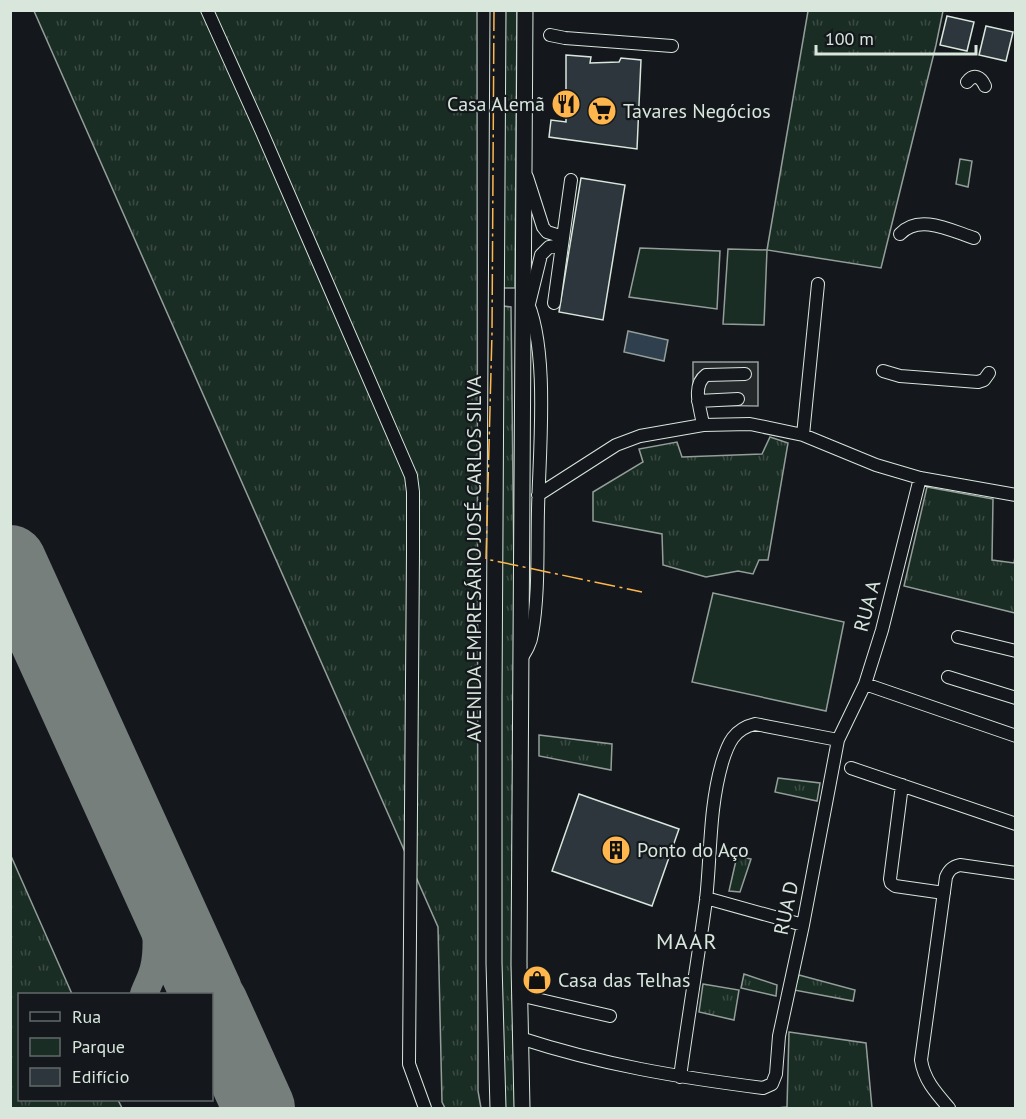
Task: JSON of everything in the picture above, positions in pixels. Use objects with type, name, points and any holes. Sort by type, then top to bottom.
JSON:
[{"type":"main road","name":"AVENIDA EMPRESÁRIO JOSÉ CARLOS SILVA","points":[[498,10],[494,963],[498,1108]]},
{"type":"main road","points":[[522,1108],[519,995],[525,10]]},
{"type":"main road","points":[[497,297],[506,294],[524,299]]},
{"type":"street","points":[[207,10],[266,140],[411,476],[413,553],[409,1064],[425,1108]]},
{"type":"street","points":[[550,35],[672,46]]},
{"type":"street","points":[[967,82],[976,76],[985,86]]},
{"type":"street","points":[[524,164],[543,227],[547,232],[563,241]]},
{"type":"street","points":[[554,303],[571,180]]},
{"type":"street","points":[[900,234],[906,227],[920,224],[935,226],[974,238]]},
{"type":"street","points":[[521,660],[538,637],[540,428],[538,348],[524,299],[541,255],[549,247],[563,241]]},
{"type":"street","points":[[803,435],[818,284]]},
{"type":"street","points":[[883,371],[900,376],[978,382],[984,380],[989,373]]},
{"type":"street","points":[[703,425],[698,389],[704,376],[745,374]]},
{"type":"street","points":[[698,401],[738,399]]},
{"type":"street","points":[[538,495],[616,445],[640,436],[703,425],[750,424],[803,435],[876,465],[920,478],[1016,495]]},
{"type":"street","points":[[522,427],[540,428]]},
{"type":"street","name":"RUA A","points":[[838,740],[865,684],[882,630],[920,478]]},
{"type":"street","points":[[958,637],[1016,651]]},
{"type":"street","points":[[948,677],[1016,698]]},
{"type":"street","points":[[865,684],[1016,736]]},
{"type":"street","points":[[520,1038],[569,1054],[680,1077],[706,898],[711,817],[722,763],[732,740],[737,731],[755,724],[838,740]]},
{"type":"street","name":"RUA D","points":[[680,1077],[763,1088],[772,1084],[776,1074],[779,1036],[803,925],[838,740]]},
{"type":"street","points":[[851,768],[1016,824]]},
{"type":"street","points":[[902,785],[891,883],[895,886],[944,893]]},
{"type":"street","points":[[949,1108],[928,1082],[921,1060],[946,877],[948,871],[960,865],[1016,873]]},
{"type":"street","points":[[706,898],[803,925]]},
{"type":"street","points":[[519,995],[610,1016]]},
{"type":"green space","points":[[34,11],[477,11],[478,1091],[481,1108],[445,1108],[442,1102],[438,927]]},
{"type":"green space","points":[[505,11],[517,11],[515,288],[503,288]]},
{"type":"green space","points":[[808,11],[943,11],[881,268],[767,250]]},
{"type":"green space","points":[[960,159],[972,161],[968,187],[956,184]]},
{"type":"green space","points":[[640,248],[720,251],[717,309],[629,297]]},
{"type":"green space","points":[[728,249],[767,250],[764,325],[723,324]]},
{"type":"green space","points":[[503,306],[511,307],[516,1108],[505,1108],[500,1030]]},
{"type":"green space","points":[[770,437],[788,443],[768,560],[759,560],[753,574],[738,571],[706,577],[663,565],[662,534],[593,521],[593,492],[643,462],[639,449],[677,442],[682,457],[762,454]]},
{"type":"green space","points":[[927,487],[993,499],[992,560],[1014,563],[1015,557],[1015,613],[904,586]]},
{"type":"green space","points":[[713,593],[844,622],[826,711],[692,682]]},
{"type":"green space","points":[[539,735],[612,744],[611,770],[539,756]]},
{"type":"green space","points":[[778,778],[820,783],[817,801],[775,792]]},
{"type":"green space","points":[[11,856],[72,993],[18,993],[18,1101],[118,1101],[122,1108],[11,1108]]},
{"type":"green space","points":[[737,856],[751,859],[740,892],[729,891]]},
{"type":"green space","points":[[744,974],[777,985],[776,996],[741,988]]},
{"type":"green space","points":[[799,975],[855,990],[853,1001],[794,990]]},
{"type":"green space","points":[[703,984],[739,990],[734,1020],[699,1012]]},
{"type":"green space","points":[[789,1032],[866,1043],[872,1108],[777,1108],[787,1107]]},
{"type":"shaded area","points":[[693,362],[758,362],[758,406],[693,405]]},
{"type":"water","points":[[628,331],[668,340],[664,361],[624,352]]},
{"type":"building","points":[[947,16],[974,22],[967,51],[940,45]]},
{"type":"building","points":[[986,26],[1013,32],[1006,61],[979,55]]},
{"type":"building","name":"Tavares Negócios","points":[[566,55],[591,57],[590,63],[619,62],[621,58],[641,60],[637,149],[549,137],[551,120],[566,122]]},
{"type":"building","points":[[581,178],[625,185],[603,320],[559,312]]},
{"type":"building","name":"Ponto do Aço","points":[[579,794],[679,829],[652,906],[552,871]]},
{"type":"taxiway","points":[[132,832],[147,881],[156,936],[154,968],[144,993]]},
{"type":"runway","points":[[10,561],[207,993]]},
{"type":"runway","points":[[213,1006],[259,1108]]},
{"type":"power","points":[[494,10],[492,333],[486,559],[642,592]]},
{"type":"place","name":"Casa Alemã","points":[[566,104]]},
{"type":"place","name":"Tavares Negócios","points":[[602,111]]},
{"type":"place","name":"Ponto do Aço","points":[[616,850]]},
{"type":"place","name":"Casa das Telhas","points":[[537,980]]},
{"type":"district","name":"MAAR","points":[[687,941]]}]
